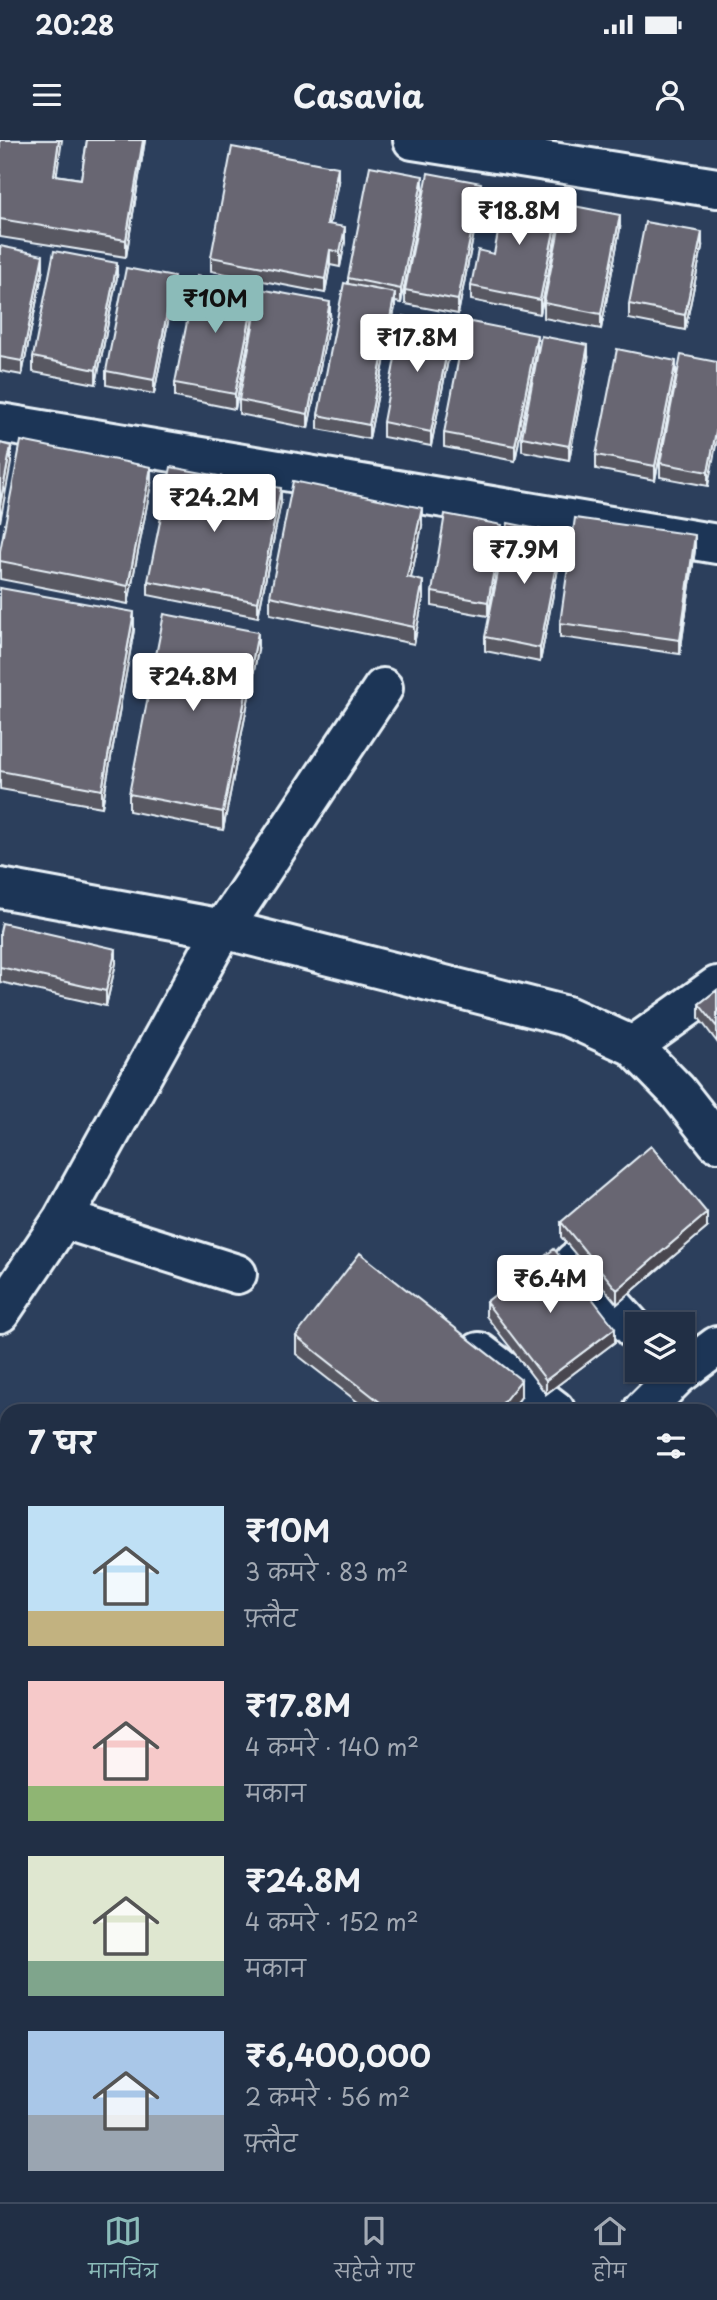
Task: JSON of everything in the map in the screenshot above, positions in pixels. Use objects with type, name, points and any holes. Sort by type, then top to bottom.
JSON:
[{"type":"street","points":[[413,140],[717,188]]},
{"type":"street","points":[[0,423],[717,544]]},
{"type":"street","points":[[0,1313],[63,1219],[223,929],[383,688]]},
{"type":"street","points":[[0,888],[223,929],[568,1016],[633,1046],[714,1130]]},
{"type":"street","points":[[633,1046],[717,986]]},
{"type":"street","points":[[63,1219],[237,1274]]},
{"type":"street","points":[[574,1262],[625,1319]]},
{"type":"street","points":[[446,1327],[547,1404]]},
{"type":"street","points":[[695,1360],[717,1346]]},
{"type":"street","points":[[648,1404],[668,1382]]},
{"type":"building","points":[[0,140],[59,140],[54,175],[81,179],[87,140],[143,140],[126,240],[0,219]]},
{"type":"building","points":[[232,147],[338,167],[327,224],[345,227],[340,252],[330,250],[325,279],[211,257]]},
{"type":"building","points":[[370,166],[423,176],[401,289],[348,278]]},
{"type":"building","points":[[428,173],[481,183],[458,300],[405,290]]},
{"type":"building","points":[[506,190],[560,201],[540,300],[471,286],[478,250],[494,254]]},
{"type":"building","points":[[564,204],[620,215],[601,314],[544,303]]},
{"type":"building","points":[[645,222],[702,232],[685,315],[629,304]]},
{"type":"building","points":[[0,246],[43,255],[22,361],[0,357]]},
{"type":"building","points":[[54,251],[117,263],[96,370],[33,357]]},
{"type":"building","points":[[126,268],[174,277],[154,380],[106,371]]},
{"type":"building","points":[[196,276],[256,288],[235,394],[175,383]]},
{"type":"building","points":[[344,283],[395,293],[369,425],[318,415]]},
{"type":"building","points":[[260,289],[330,302],[308,414],[239,400]]},
{"type":"building","points":[[403,316],[452,326],[431,432],[383,422]]},
{"type":"building","points":[[466,321],[537,335],[515,446],[444,433]]},
{"type":"building","points":[[541,336],[588,345],[569,446],[522,437]]},
{"type":"building","points":[[617,349],[676,361],[655,466],[596,455]]},
{"type":"building","points":[[681,355],[717,362],[717,426],[708,472],[660,463]]},
{"type":"building","points":[[21,441],[151,467],[128,586],[0,561]]},
{"type":"building","points":[[0,443],[11,446],[0,505]]},
{"type":"building","points":[[171,467],[281,488],[258,602],[148,581]]},
{"type":"building","points":[[293,481],[422,508],[407,577],[423,581],[414,627],[270,596]]},
{"type":"building","points":[[445,514],[502,525],[488,602],[432,592]]},
{"type":"building","points":[[575,518],[695,535],[680,640],[560,623]]},
{"type":"building","points":[[508,523],[562,534],[540,648],[485,637]]},
{"type":"building","points":[[0,588],[134,612],[102,790],[0,771]]},
{"type":"building","points":[[164,614],[258,632],[223,812],[129,794]]},
{"type":"building","points":[[2,923],[116,949],[106,991],[0,967]]},
{"type":"building","points":[[717,990],[717,1027],[699,1004]]},
{"type":"building","points":[[651,1146],[707,1213],[617,1290],[561,1222]]},
{"type":"building","points":[[554,1249],[615,1328],[546,1380],[486,1302]]},
{"type":"building","points":[[360,1253],[521,1380],[502,1404],[382,1404],[296,1336]]}]
